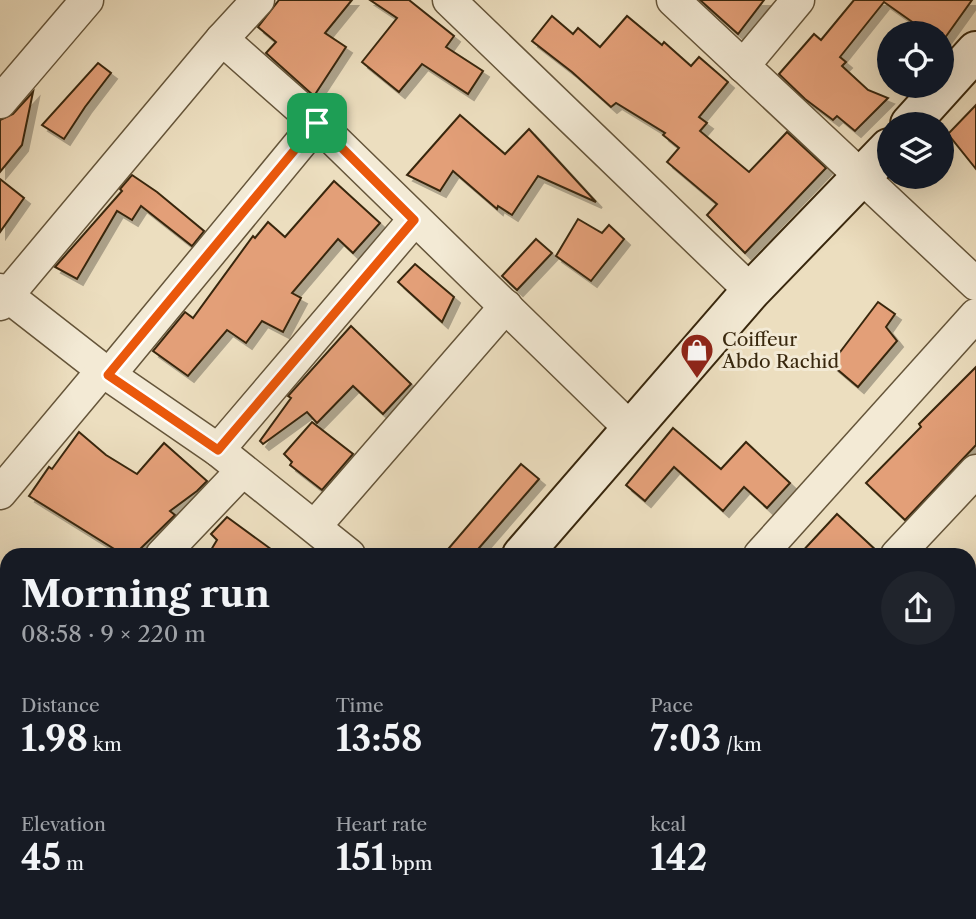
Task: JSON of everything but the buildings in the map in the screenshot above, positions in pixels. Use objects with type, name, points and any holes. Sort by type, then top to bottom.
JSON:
[{"type":"main road","points":[[922,112],[976,51]]},
{"type":"main road","points":[[528,548],[751,291],[877,161]]},
{"type":"street","points":[[0,102],[87,0]]},
{"type":"street","points":[[258,0],[2,297],[218,450],[341,548]]},
{"type":"street","points":[[449,0],[751,291]]},
{"type":"street","points":[[673,0],[976,284]]},
{"type":"street","points":[[743,66],[797,0]]},
{"type":"street","points":[[222,39],[317,123],[631,429]]},
{"type":"street","points":[[0,493],[106,373],[317,123]]},
{"type":"street","points":[[218,450],[414,220]]},
{"type":"street","points":[[315,526],[506,306]]},
{"type":"street","points":[[766,548],[976,315]]},
{"type":"street","points":[[169,548],[242,471]]},
{"type":"street","points":[[905,548],[971,487]]},
{"type":"place","name":"Coiffeur Abdo Rachid","points":[[697,380]]},
{"type":"route","points":[[317,123],[414,220],[218,450],[108,375],[317,123]]}]
